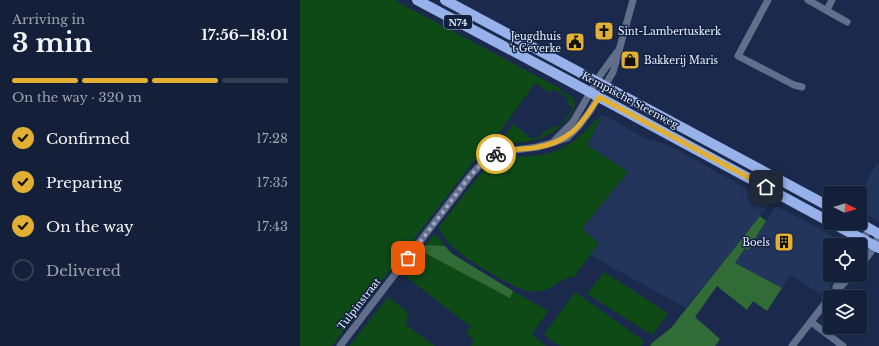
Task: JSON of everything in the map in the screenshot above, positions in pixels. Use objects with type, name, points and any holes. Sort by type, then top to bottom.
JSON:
[{"type":"main road","name":"Kempische Steenweg","points":[[417,0],[823,219]]},
{"type":"main road","name":"Kempische Steenweg","points":[[445,0],[823,203]]},
{"type":"main road","points":[[867,227],[876,232]]},
{"type":"main road","name":"Kempische Steenweg","points":[[841,230],[853,238]]},
{"type":"main road","name":"Kempische Steenweg","points":[[867,244],[877,247]]},
{"type":"street","name":"Tulpinstraat","points":[[340,346],[470,176],[482,163],[501,152],[537,147],[567,138],[579,126],[600,84],[613,72],[633,0]]},
{"type":"street","points":[[768,0],[738,56],[794,85],[802,87]]},
{"type":"street","points":[[808,0],[847,22]]},
{"type":"street","points":[[827,10],[832,0]]},
{"type":"street","points":[[866,238],[876,232],[877,247],[867,258]]},
{"type":"street","points":[[838,290],[845,282]]},
{"type":"street","points":[[792,346],[823,307]]},
{"type":"street","points":[[811,322],[843,346]]},
{"type":"shaded area","points":[[601,115],[606,116],[644,138],[668,145],[771,202],[686,308],[590,255],[599,243],[582,229],[628,172],[587,145],[601,119],[599,117]]},
{"type":"shaded area","points":[[876,164],[879,165],[879,221],[867,215],[867,186],[864,186]]},
{"type":"shaded area","points":[[776,206],[834,238],[823,238],[823,282],[832,282],[828,290],[823,290],[823,296],[790,275],[782,288],[734,263],[745,248],[748,250]]},
{"type":"green space","points":[[300,0],[394,0],[561,89],[560,92],[572,96],[575,103],[573,108],[575,108],[563,124],[558,128],[573,109],[567,103],[569,99],[553,89],[550,93],[535,83],[496,137],[491,148],[473,162],[332,346],[300,346]]},
{"type":"green space","points":[[599,117],[601,118],[587,145],[628,172],[582,229],[599,243],[574,277],[565,279],[545,290],[528,291],[521,289],[489,272],[467,258],[449,243],[439,227],[481,173],[489,166],[496,161],[509,157],[540,155],[563,148],[588,129]]},
{"type":"green space","points":[[513,124],[532,139],[542,136],[542,132],[549,130],[554,125],[558,128],[547,136],[541,138],[530,141],[503,144],[503,137]]},
{"type":"green space","points":[[760,216],[766,221],[748,250],[745,248],[735,263],[782,288],[767,311],[753,301],[747,310],[717,286],[695,317],[720,339],[715,346],[650,346],[671,328]]},
{"type":"green space","points":[[434,234],[440,239],[445,246],[426,245]]},
{"type":"green space","points":[[426,245],[445,246],[451,253],[513,291],[510,298],[421,251]]},
{"type":"green space","points":[[421,251],[510,297],[513,291],[548,311],[532,334],[546,346],[471,346],[474,340],[466,333],[471,327],[404,275]]},
{"type":"green space","points":[[604,272],[668,313],[652,335],[587,294]]},
{"type":"green space","points":[[575,292],[644,341],[641,346],[560,346],[544,335]]},
{"type":"green space","points":[[388,297],[408,312],[406,325],[435,346],[349,346]]},
{"type":"way so far","points":[[408,258],[470,176],[482,163],[496,154]]},
{"type":"place","name":"Sint-Lambertuskerk","points":[[604,31]]},
{"type":"place","name":"Jeugdhuis 't Geverke","points":[[575,42]]},
{"type":"place","name":"Bakkerij Maris","points":[[630,60]]},
{"type":"place","name":"Boels","points":[[784,242]]},
{"type":"route","points":[[496,154],[513,149],[537,147],[567,138],[579,126],[599,97],[766,187]]}]
